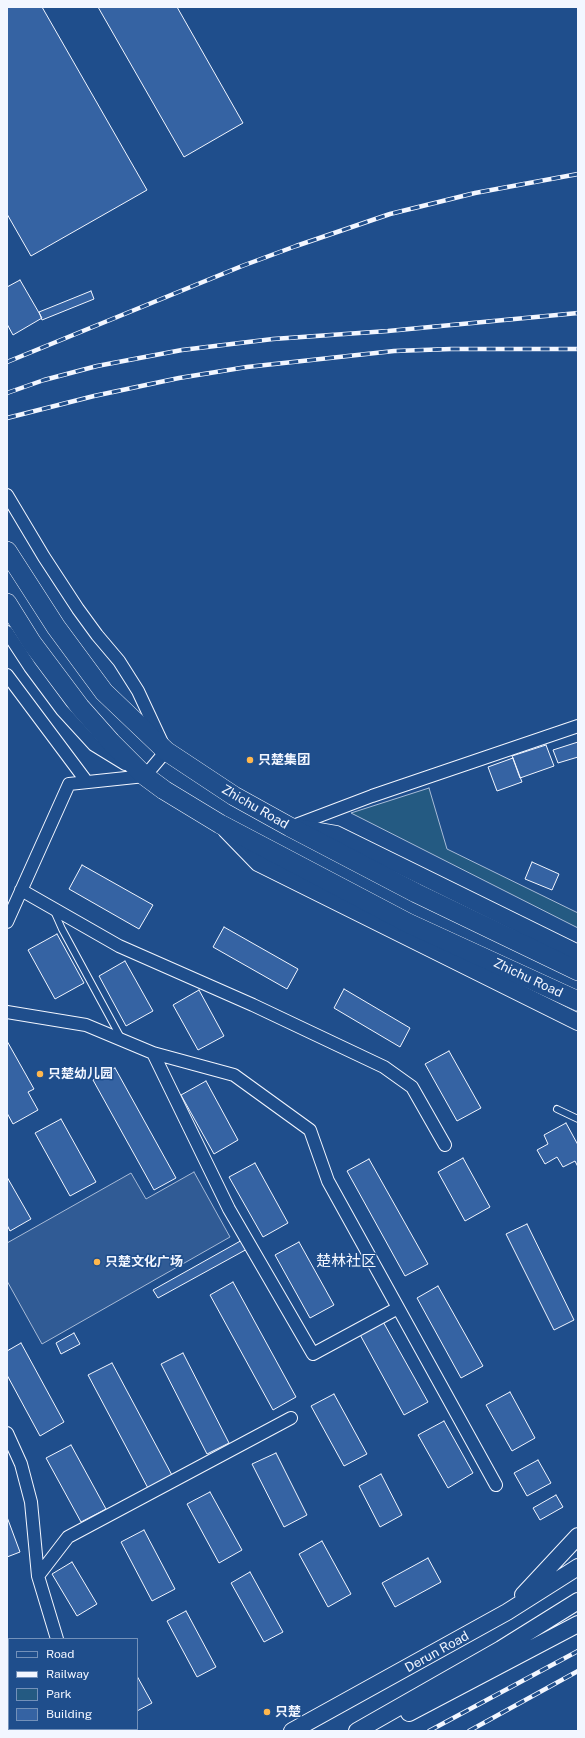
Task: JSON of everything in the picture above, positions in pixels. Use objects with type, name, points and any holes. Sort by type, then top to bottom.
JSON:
[{"type":"highway","name":"Zhichu Road","points":[[7,551],[56,627],[104,692],[166,751],[234,796],[416,892],[578,965]]},
{"type":"highway","name":"Zhichu Road","points":[[7,603],[32,644],[80,707],[111,742],[145,776],[164,790],[220,824],[408,923],[571,998]]},
{"type":"main road","points":[[220,824],[258,863],[578,1022]]},
{"type":"main road","points":[[507,1612],[578,1536]]},
{"type":"main road","points":[[541,1590],[578,1553]]},
{"type":"main road","name":"Derun Road","points":[[292,1731],[507,1612],[578,1567]]},
{"type":"main road","points":[[357,1731],[500,1649],[578,1601]]},
{"type":"main road","points":[[357,1731],[578,1613]]},
{"type":"main road","points":[[374,1731],[578,1624]]},
{"type":"street","points":[[7,495],[44,557],[78,609],[119,661],[138,691],[166,751],[145,776],[69,784],[7,922]]},
{"type":"street","points":[[7,632],[30,667],[58,704],[94,745],[145,776]]},
{"type":"street","points":[[7,675],[87,782]]},
{"type":"street","points":[[290,826],[372,796],[578,726]]},
{"type":"street","points":[[21,890],[119,946],[254,1005],[384,1067],[412,1087],[445,1145]]},
{"type":"street","points":[[7,1012],[86,1025],[153,1053],[234,1075],[310,1130],[328,1181],[496,1485]]},
{"type":"street","points":[[153,1053],[229,1209],[313,1354],[398,1308]]},
{"type":"street","points":[[38,1576],[68,1537],[291,1418]]},
{"type":"street","points":[[7,1433],[21,1464],[31,1502],[38,1576],[57,1638]]},
{"type":"lane","points":[[53,908],[62,929],[121,1039]]},
{"type":"lane","points":[[557,1109],[578,1120]]},
{"type":"green space","points":[[429,788],[447,849],[578,913],[578,928],[351,813]]},
{"type":"shaded area","name":"只楚文化广场","points":[[194,1172],[230,1237],[42,1344],[7,1281],[7,1243],[131,1173],[146,1199]]},
{"type":"building","points":[[7,7],[42,7],[147,190],[31,256],[7,214]]},
{"type":"building","points":[[98,7],[177,7],[243,123],[184,157]]},
{"type":"building","points":[[20,280],[42,318],[13,335],[7,324],[7,287]]},
{"type":"building","points":[[91,291],[94,299],[42,320],[39,312]]},
{"type":"building","points":[[578,742],[578,757],[558,763],[553,750]]},
{"type":"building","points":[[546,745],[554,766],[520,778],[512,756]]},
{"type":"building","points":[[513,758],[522,782],[497,791],[488,767]]},
{"type":"building","points":[[532,862],[559,874],[552,890],[525,879]]},
{"type":"building","points":[[82,865],[153,905],[139,929],[69,889]]},
{"type":"building","points":[[224,927],[298,969],[287,989],[213,947]]},
{"type":"building","points":[[57,934],[84,983],[55,999],[28,950]]},
{"type":"building","points":[[125,961],[153,1011],[126,1026],[99,976]]},
{"type":"building","points":[[344,989],[410,1028],[400,1047],[334,1008]]},
{"type":"building","points":[[199,990],[224,1036],[198,1050],[173,1005]]},
{"type":"building","points":[[7,1041],[34,1089],[28,1092],[38,1110],[13,1124],[7,1113]]},
{"type":"building","points":[[449,1051],[481,1108],[457,1121],[425,1064]]},
{"type":"building","points":[[115,1068],[176,1178],[154,1190],[93,1080]]},
{"type":"building","points":[[206,1081],[238,1140],[214,1154],[181,1095]]},
{"type":"building","points":[[61,1119],[96,1182],[70,1196],[35,1133]]},
{"type":"building","points":[[566,1123],[578,1145],[578,1167],[575,1161],[563,1167],[557,1157],[545,1164],[537,1150],[548,1144],[544,1135]]},
{"type":"building","points":[[463,1158],[490,1207],[465,1221],[438,1172]]},
{"type":"building","points":[[369,1159],[428,1264],[405,1276],[347,1171]]},
{"type":"building","points":[[255,1163],[288,1223],[263,1237],[229,1177]]},
{"type":"building","points":[[7,1177],[31,1219],[10,1231],[7,1225]]},
{"type":"building","points":[[527,1224],[574,1320],[554,1330],[506,1234]]},
{"type":"building","points":[[244,1239],[249,1248],[158,1298],[153,1290]]},
{"type":"building","points":[[299,1242],[334,1305],[310,1318],[275,1255]]},
{"type":"building","points":[[233,1282],[296,1397],[273,1410],[210,1295]]},
{"type":"building","points":[[438,1286],[483,1366],[461,1378],[417,1298]]},
{"type":"building","points":[[381,1318],[428,1402],[404,1415],[358,1331]]},
{"type":"building","points":[[74,1333],[80,1344],[61,1354],[56,1343]]},
{"type":"building","points":[[21,1343],[64,1422],[40,1436],[7,1375],[7,1351]]},
{"type":"building","points":[[183,1353],[229,1443],[207,1454],[161,1364]]},
{"type":"building","points":[[112,1363],[173,1477],[149,1490],[88,1375]]},
{"type":"building","points":[[510,1392],[535,1438],[512,1451],[486,1405]]},
{"type":"building","points":[[334,1394],[367,1454],[344,1466],[311,1406]]},
{"type":"building","points":[[444,1421],[473,1473],[448,1488],[418,1435]]},
{"type":"building","points":[[71,1445],[106,1509],[81,1522],[46,1458]]},
{"type":"building","points":[[276,1453],[307,1515],[284,1527],[252,1464]]},
{"type":"building","points":[[538,1460],[551,1483],[527,1496],[514,1473]]},
{"type":"building","points":[[381,1474],[402,1515],[380,1527],[359,1486]]},
{"type":"building","points":[[210,1492],[242,1550],[219,1563],[187,1504]]},
{"type":"building","points":[[556,1495],[563,1507],[540,1520],[533,1508]]},
{"type":"building","points":[[7,1517],[20,1552],[7,1557]]},
{"type":"building","points":[[144,1530],[175,1589],[152,1601],[121,1542]]},
{"type":"building","points":[[322,1541],[351,1594],[328,1607],[299,1554]]},
{"type":"building","points":[[428,1558],[441,1582],[395,1607],[382,1583]]},
{"type":"building","points":[[72,1562],[97,1604],[77,1616],[52,1574]]},
{"type":"building","points":[[250,1572],[283,1632],[264,1642],[231,1583]]},
{"type":"building","points":[[186,1611],[216,1667],[197,1677],[167,1621]]},
{"type":"building","points":[[138,1678],[152,1703],[138,1710]]},
{"type":"railway","points":[[7,362],[242,266],[390,214],[475,193],[578,174]]},
{"type":"railway","points":[[7,393],[44,380],[97,366],[182,350],[273,339],[388,331],[578,313]]},
{"type":"railway","points":[[7,418],[94,396],[179,378],[247,367],[394,351],[451,349],[578,349]]},
{"type":"railway","points":[[429,1731],[578,1651]]},
{"type":"railway","points":[[469,1731],[578,1671]]},
{"type":"place","name":"只楚集团","points":[[250,760]]},
{"type":"place","name":"只楚幼儿园","points":[[40,1074]]},
{"type":"place","name":"只楚文化广场","points":[[97,1262]]},
{"type":"place","name":"只楚","points":[[267,1712]]},
{"type":"district","name":"楚林社区","points":[[346,1261]]}]
